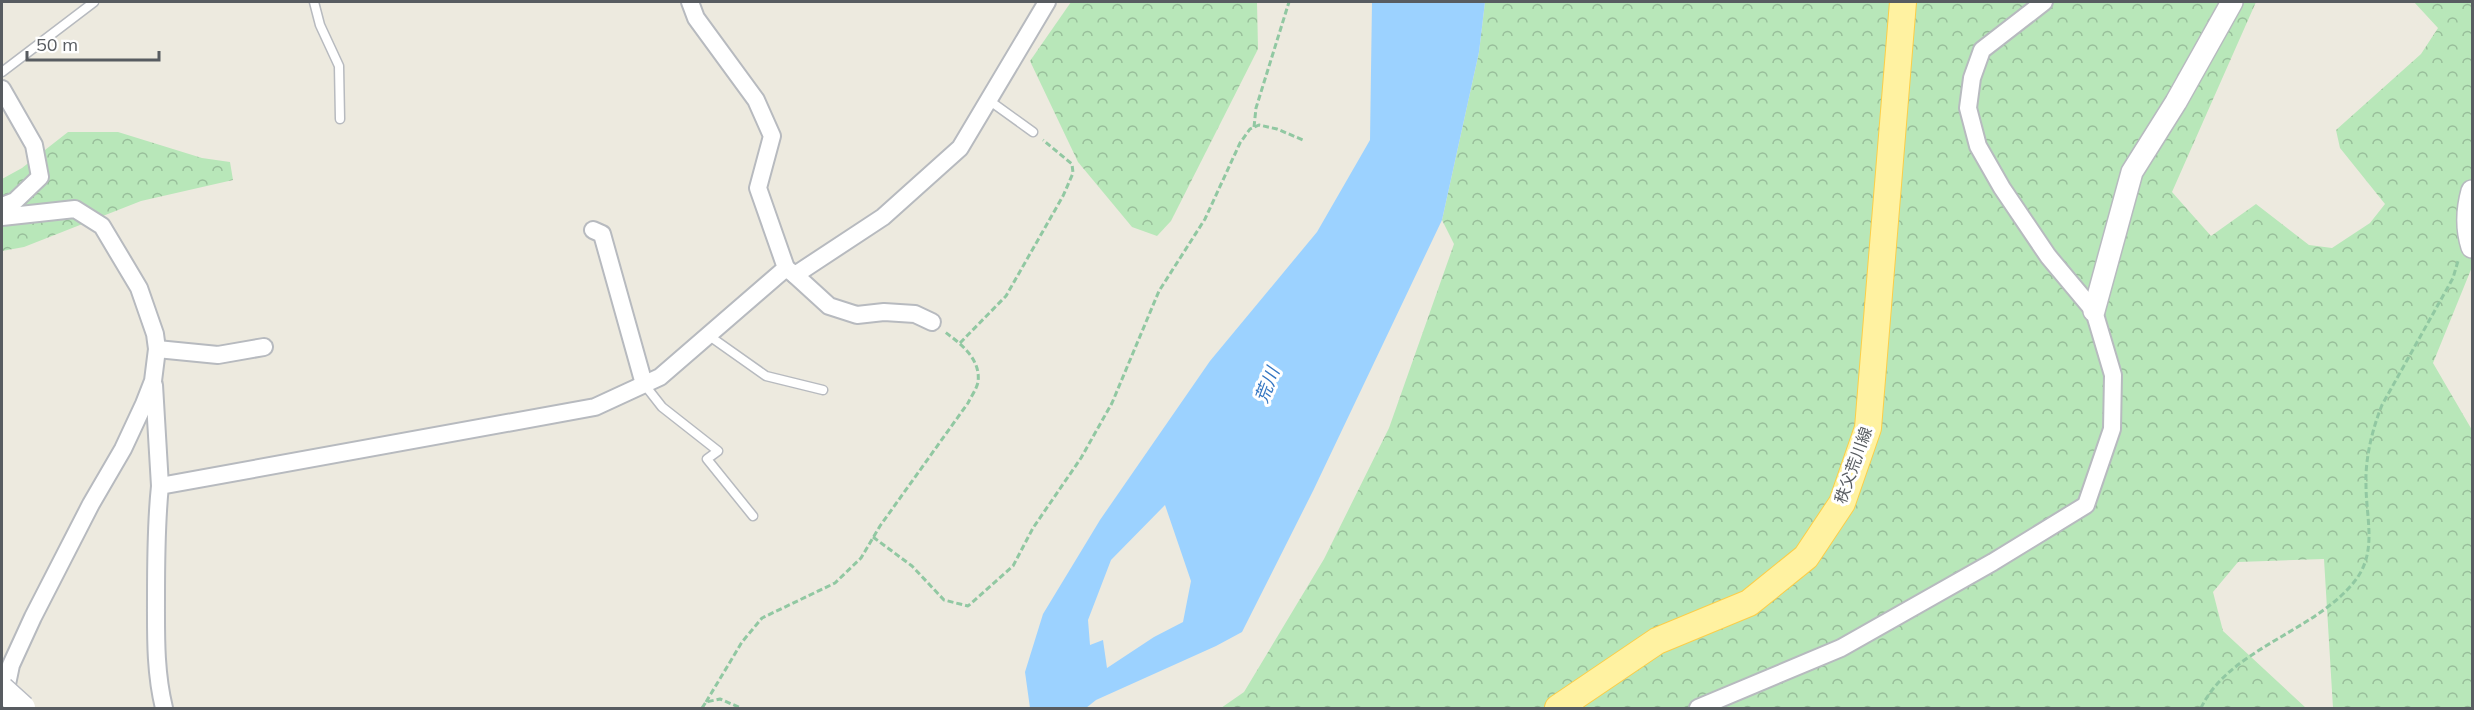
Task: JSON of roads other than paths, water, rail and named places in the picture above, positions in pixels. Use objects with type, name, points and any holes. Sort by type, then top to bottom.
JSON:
[{"type":"main road","name":"秩父荒川線","points":[[1558,708],[1657,641],[1749,603],[1806,557],[1842,503],[1868,428],[1903,2]]},
{"type":"main road","points":[[2,689],[23,708]]},
{"type":"street","points":[[690,2],[696,18],[756,100],[772,136],[758,188],[791,272],[829,306],[857,315],[884,312],[915,314],[932,322]]},
{"type":"street","points":[[160,486],[595,406],[660,377],[708,335],[791,272],[883,217],[960,148],[1047,2]]},
{"type":"street","points":[[1698,708],[1841,648],[1993,562],[2086,505],[2112,429],[2113,375],[2094,311],[2049,256],[2002,188],[1978,146],[1968,108],[1972,78],[1982,50],[2044,2]]},
{"type":"street","points":[[2094,311],[2132,172],[2176,102],[2232,2]]},
{"type":"street","points":[[2,89],[34,145],[40,177],[15,201],[2,206]]},
{"type":"street","points":[[2470,240],[2469,202],[2472,191]]},
{"type":"street","points":[[2,218],[75,209],[102,226],[139,288],[156,334],[157,349],[153,381],[160,486],[156,525],[156,644],[157,679],[164,708]]},
{"type":"street","points":[[593,230],[602,234],[644,384]]},
{"type":"street","points":[[157,349],[218,355],[264,347]]},
{"type":"street","points":[[2,708],[11,665],[91,504],[123,449],[153,381]]},
{"type":"lane","points":[[2,72],[94,2]]},
{"type":"lane","points":[[314,2],[320,25],[339,66],[340,119]]},
{"type":"lane","points":[[990,101],[1033,132]]},
{"type":"lane","points":[[708,335],[766,376],[823,390]]},
{"type":"lane","points":[[644,384],[662,407],[718,451],[707,459],[753,516]]},
{"type":"water","name":"荒川","points":[[1372,2],[1485,2],[1479,52],[1442,220],[1313,491],[1242,632],[1096,700],[1086,708],[1030,708],[1025,672],[1043,614],[1100,520],[1210,361],[1317,232],[1370,140]],"holes":[[[1165,505],[1191,581],[1183,622],[1154,637],[1107,668],[1103,640],[1090,645],[1088,620],[1111,560]]]}]
